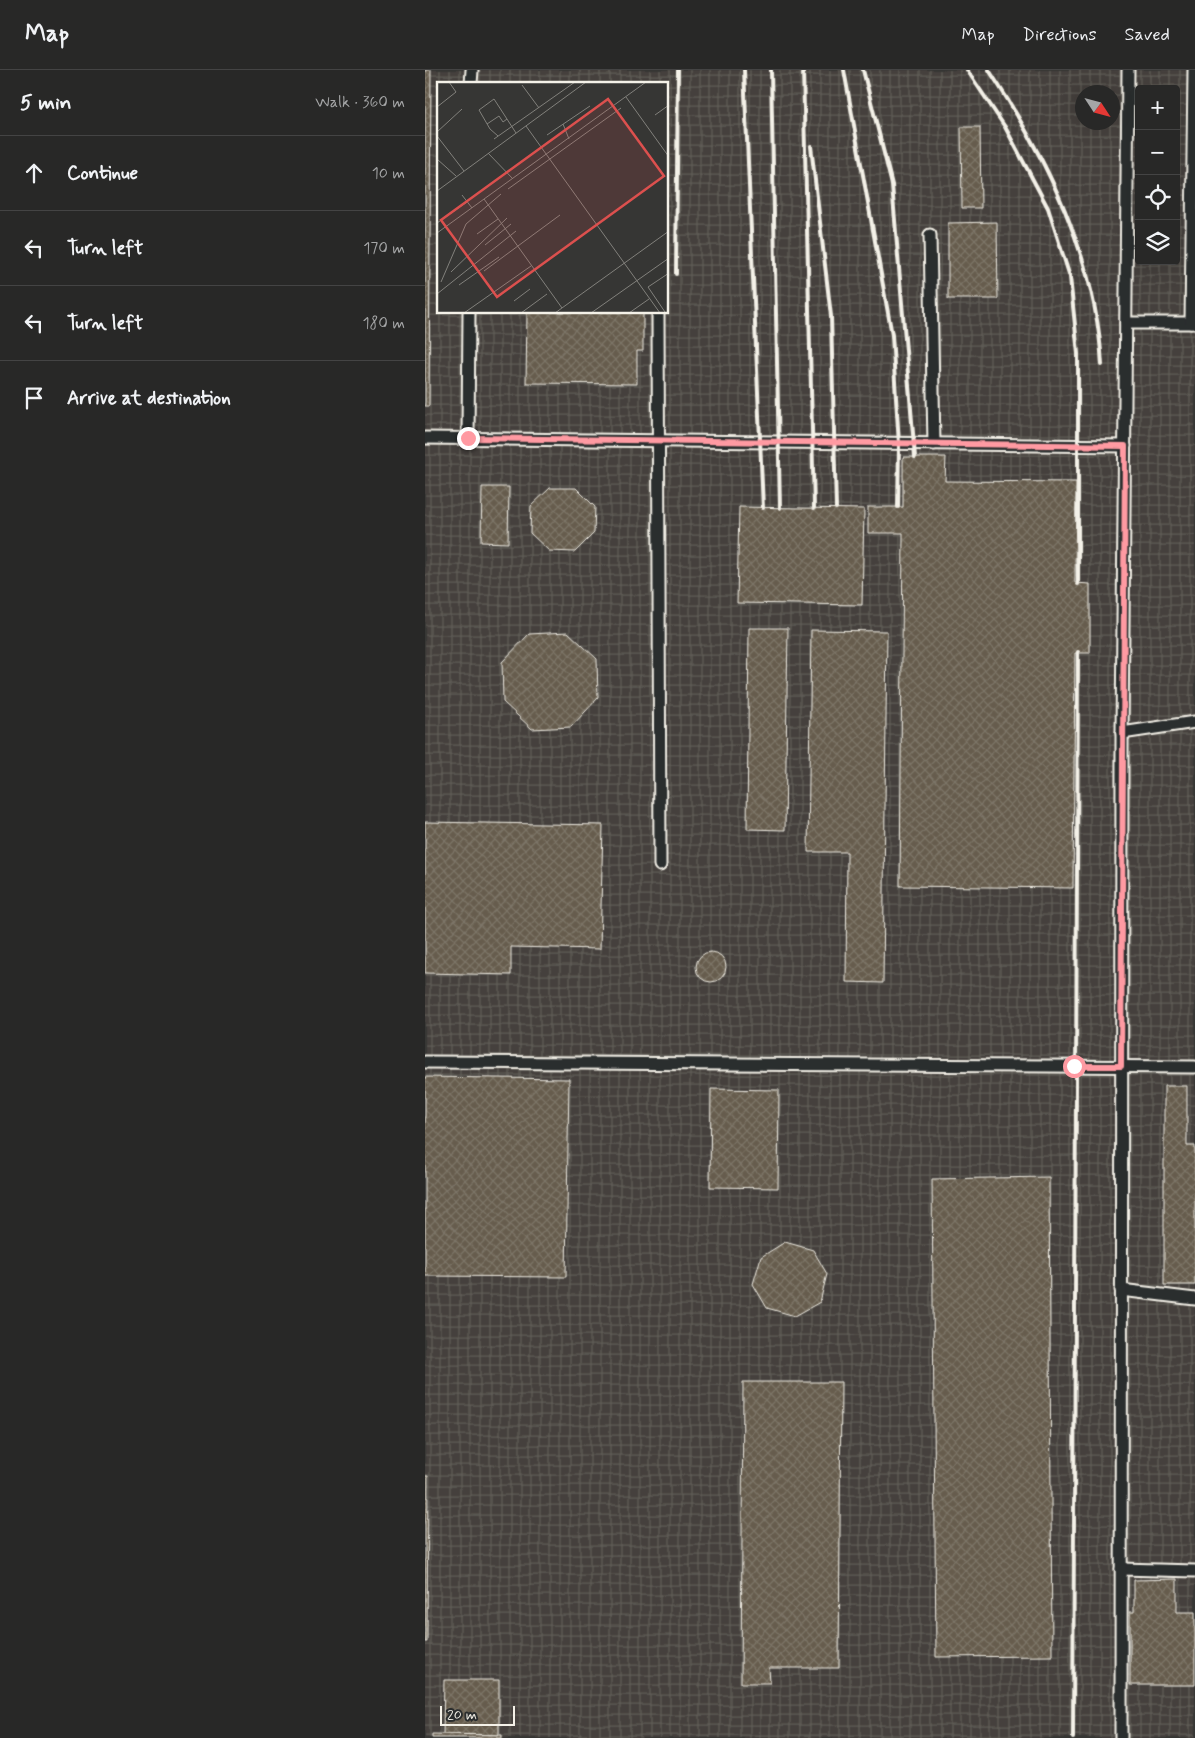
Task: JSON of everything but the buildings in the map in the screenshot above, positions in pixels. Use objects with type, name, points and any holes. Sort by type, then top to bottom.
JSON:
[{"type":"lane","points":[[1121,1738],[1121,1066],[1128,70]]},
{"type":"lane","points":[[1127,324],[1193,323],[1195,70]]},
{"type":"lane","points":[[930,235],[934,444]]},
{"type":"lane","points":[[468,438],[469,314]]},
{"type":"lane","points":[[658,314],[659,866]]},
{"type":"lane","points":[[425,438],[1125,446]]},
{"type":"lane","points":[[1123,733],[1195,722]]},
{"type":"lane","points":[[425,1062],[1195,1067]]},
{"type":"lane","points":[[1121,1290],[1195,1299]]},
{"type":"lane","points":[[1121,1569],[1195,1571]]},
{"type":"shaded area","points":[[425,70],[1195,70],[1195,1738],[425,1738]]},
{"type":"railway","points":[[676,274],[678,70]]},
{"type":"railway","points":[[744,70],[763,508]]},
{"type":"railway","points":[[771,70],[780,508]]},
{"type":"railway","points":[[803,70],[814,508]]},
{"type":"railway","points":[[844,70],[892,335],[899,444],[898,507]]},
{"type":"railway","points":[[863,70],[892,185],[915,457]]},
{"type":"railway","points":[[967,70],[1005,127],[1048,208],[1070,277],[1078,354],[1078,584]]},
{"type":"railway","points":[[989,70],[1049,174],[1065,211],[1079,248],[1090,286],[1098,325],[1102,365]]},
{"type":"railway","points":[[811,146],[831,316],[836,508]]},
{"type":"railway","points":[[1073,1738],[1078,652]]},
{"type":"route","points":[[468,438],[813,444],[1125,446],[1121,1066],[1074,1066]]}]
